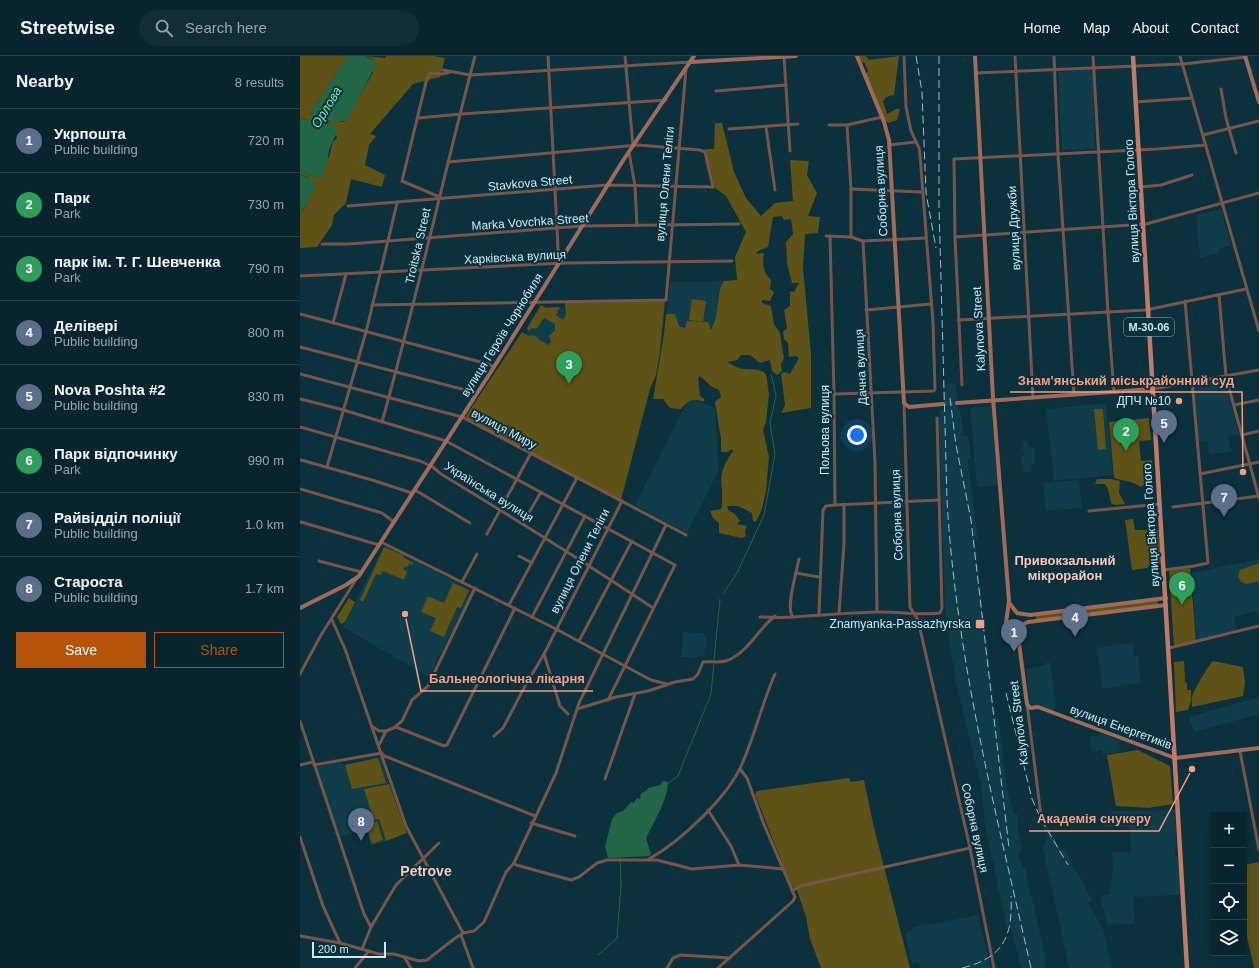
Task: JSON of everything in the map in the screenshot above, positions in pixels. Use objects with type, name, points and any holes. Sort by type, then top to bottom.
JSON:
[{"type":"main road","name":"вулиця Віктора Голого","points":[[1133,56],[1188,968]]},
{"type":"street","name":"Troitska Street","points":[[382,422],[404,341],[438,198],[475,56]]},
{"type":"street","points":[[548,56],[554,190],[558,249],[561,260]]},
{"type":"street","points":[[625,56],[633,146]]},
{"type":"street","points":[[691,62],[694,56]]},
{"type":"street","points":[[784,56],[790,151]]},
{"type":"street","points":[[443,70],[470,75],[796,56]]},
{"type":"street","name":"Соборна вулиця","points":[[857,56],[882,117],[890,145],[891,191],[904,403],[910,607],[918,620],[970,848],[994,968]]},
{"type":"street","points":[[834,394],[934,391],[935,389],[931,304],[920,155],[906,107],[904,56]]},
{"type":"street","name":"Kalynova Street","points":[[975,56],[993,401],[1009,601]]},
{"type":"street","name":"вулиця Дружби","points":[[1014,56],[1033,398]]},
{"type":"street","points":[[1054,56],[1058,154],[1074,395]]},
{"type":"street","points":[[1093,56],[1114,392]]},
{"type":"street","points":[[1180,56],[1259,331]]},
{"type":"street","points":[[976,73],[1183,64],[1245,56],[1259,102]]},
{"type":"street","name":"вулиця Героїв Чорнобиля","points":[[300,674],[321,635],[494,367],[607,185],[691,62]]},
{"type":"street","name":"вулиця Олени Теліги","points":[[535,301],[666,300],[686,70]]},
{"type":"street","points":[[438,198],[402,181],[418,118],[423,88],[430,73],[443,74],[450,72]]},
{"type":"street","points":[[716,91],[786,85]]},
{"type":"street","points":[[1221,89],[1236,153]]},
{"type":"street","points":[[1136,102],[1192,98]]},
{"type":"street","points":[[418,118],[666,100]]},
{"type":"street","points":[[829,125],[847,125],[882,117]]},
{"type":"street","points":[[1203,135],[1259,121]]},
{"type":"street","points":[[729,130],[766,128],[798,124]]},
{"type":"street","points":[[847,125],[851,189],[850,237],[863,241],[926,238]]},
{"type":"street","points":[[766,128],[775,190]]},
{"type":"street","points":[[890,145],[915,142]]},
{"type":"street","points":[[962,385],[955,237],[954,159],[1139,150],[1206,145]]},
{"type":"street","points":[[448,162],[633,146],[679,148]]},
{"type":"street","name":"Stavkova Street","points":[[348,206],[607,185],[675,188],[713,187],[704,150],[679,148]]},
{"type":"street","points":[[629,152],[635,186],[636,226]]},
{"type":"street","points":[[1141,187],[1161,185],[1192,175]]},
{"type":"street","points":[[851,189],[922,192]]},
{"type":"street","points":[[955,237],[1143,224],[1259,193]]},
{"type":"street","points":[[327,467],[366,332],[397,203]]},
{"type":"street","name":"Marka Vovchka Street","points":[[322,244],[387,241],[582,226],[739,224]]},
{"type":"street","name":"Польова вулиця","points":[[834,505],[834,394],[828,236],[850,237]]},
{"type":"street","name":"Дачна вулиця","points":[[863,241],[878,556],[878,612]]},
{"type":"street","name":"Харківська вулиця","points":[[300,276],[558,264],[732,261]]},
{"type":"street","points":[[333,323],[346,274]]},
{"type":"street","points":[[958,320],[1028,318],[1148,310],[1246,289]]},
{"type":"street","points":[[1173,507],[1259,495],[1226,377],[1219,295]]},
{"type":"street","points":[[372,305],[535,301]]},
{"type":"street","points":[[1164,570],[1194,566],[1208,562],[1185,301]]},
{"type":"street","points":[[866,310],[931,304]]},
{"type":"street","points":[[300,314],[404,341],[488,364],[494,367]]},
{"type":"street","points":[[300,347],[477,393]]},
{"type":"street","points":[[957,403],[1153,389],[1259,370]]},
{"type":"street","name":"вулиця Миру","points":[[300,374],[389,396],[462,417],[686,535]]},
{"type":"street","points":[[300,399],[344,410],[446,441],[675,565],[608,700]]},
{"type":"street","points":[[1234,405],[1259,400]]},
{"type":"street","points":[[904,403],[909,407]]},
{"type":"street","points":[[904,412],[909,407],[944,404]]},
{"type":"street","points":[[760,617],[793,617],[819,614],[878,612],[907,612],[913,614],[940,613],[942,608],[937,418]]},
{"type":"street","name":"Українська вулиця","points":[[300,427],[336,436],[431,466],[441,474],[523,523],[589,565],[653,608]]},
{"type":"street","points":[[1242,435],[1259,431]]},
{"type":"street","points":[[487,534],[531,453]]},
{"type":"street","points":[[301,460],[414,492],[470,523]]},
{"type":"street","points":[[1200,474],[1259,462]]},
{"type":"street","points":[[509,605],[577,478]]},
{"type":"street","points":[[300,489],[382,513],[394,522]]},
{"type":"street","points":[[523,523],[541,492]]},
{"type":"street","points":[[819,614],[819,577],[823,509],[826,506],[907,500],[939,500]]},
{"type":"street","name":"вулиця Олени Теліги","points":[[494,736],[503,728],[544,654],[622,501]]},
{"type":"street","points":[[839,613],[844,544],[844,504]]},
{"type":"street","points":[[1089,512],[1160,504]]},
{"type":"street","points":[[532,617],[585,516]]},
{"type":"street","points":[[301,522],[380,544],[515,608],[651,680],[667,684]]},
{"type":"street","points":[[300,936],[340,943],[369,951],[404,956],[419,961],[427,960],[462,934],[474,930],[484,922],[506,872],[514,863],[531,823],[556,773],[576,710],[602,653],[666,525]]},
{"type":"street","points":[[579,641],[610,579],[632,541]]},
{"type":"street","points":[[462,582],[477,554]]},
{"type":"street","points":[[519,556],[532,563]]},
{"type":"street","points":[[793,617],[790,611],[799,559]]},
{"type":"street","points":[[319,561],[360,574]]},
{"type":"street","points":[[796,573],[819,577]]},
{"type":"street","points":[[300,608],[339,589],[360,574]]},
{"type":"street","points":[[373,727],[379,731],[395,727],[402,721],[412,700],[428,686],[475,588]]},
{"type":"street","points":[[1006,617],[1010,614],[1017,613],[1030,615],[1166,598]]},
{"type":"street","points":[[1009,601],[1012,608],[1021,617],[1019,626]]},
{"type":"street","points":[[1009,601],[1006,617],[1006,623],[1009,627],[1166,605]]},
{"type":"street","points":[[395,727],[444,746],[448,743],[515,608]]},
{"type":"street","points":[[576,710],[579,707],[696,678],[703,662],[724,661],[734,657],[750,644],[776,616]]},
{"type":"street","points":[[332,620],[343,643],[406,826],[462,934],[473,968]]},
{"type":"street","name":"Kalynova Street","points":[[1019,626],[1027,704],[1026,710],[1041,816]]},
{"type":"street","points":[[1169,648],[1259,626]]},
{"type":"street","points":[[544,654],[560,706],[568,714]]},
{"type":"street","points":[[649,859],[681,836],[708,810],[720,797],[740,769],[775,674]]},
{"type":"street","points":[[605,780],[635,694]]},
{"type":"street","name":"вулиця Енергетиків","points":[[1027,704],[1030,708],[1038,707],[1175,758],[1259,748]]},
{"type":"street","points":[[300,721],[364,914],[371,927]]},
{"type":"street","points":[[379,745],[387,730]]},
{"type":"street","points":[[1240,750],[1259,850]]},
{"type":"street","points":[[300,765],[382,754],[535,816]]},
{"type":"street","points":[[718,968],[793,901],[795,895],[763,822],[747,778],[740,769]]},
{"type":"street","points":[[708,810],[731,846],[739,865]]},
{"type":"street","points":[[531,823],[575,836]]},
{"type":"street","points":[[300,837],[323,906],[340,943]]},
{"type":"street","points":[[362,949],[371,927],[396,885],[422,858],[439,844]]},
{"type":"street","points":[[792,891],[800,886],[970,848]]},
{"type":"street","points":[[514,863],[516,865],[568,880],[579,878],[594,865],[603,861],[649,859],[692,869],[739,865],[783,869]]},
{"type":"street","points":[[354,968],[369,951]]},
{"type":"street","points":[[667,968],[673,958],[680,955],[730,958]]},
{"type":"street","points":[[404,956],[411,968]]},
{"type":"shaded area","points":[[300,56],[348,56],[311,112],[312,116],[344,122],[373,73],[372,59],[365,56],[385,58],[386,56],[434,56],[445,58],[440,77],[413,84],[370,134],[376,136],[369,145],[365,165],[385,175],[382,187],[351,179],[346,203],[334,215],[332,225],[317,247],[300,248],[300,214],[305,206],[309,178],[300,174],[300,171],[317,178],[329,157],[333,142],[337,138],[332,123],[300,119]]},
{"type":"shaded area","points":[[859,56],[866,56],[869,60],[899,56],[894,95],[886,97],[883,101],[887,114],[896,109],[900,109],[897,120],[889,123],[885,121],[866,74],[868,71],[864,62],[862,63]]},
{"type":"shaded area","points":[[1090,70],[1090,73],[1093,73],[1095,149],[1062,150],[1058,72]]},
{"type":"shaded area","points":[[715,123],[722,123],[734,172],[746,198],[761,216],[775,203],[793,201],[790,160],[809,161],[807,175],[817,193],[808,216],[820,217],[818,233],[805,234],[803,268],[811,354],[811,408],[781,413],[785,405],[781,374],[784,372],[790,374],[799,358],[796,356],[789,357],[788,343],[784,339],[783,332],[787,328],[784,310],[790,306],[790,291],[794,292],[799,283],[792,283],[787,263],[786,242],[793,234],[791,219],[784,220],[782,216],[773,217],[768,247],[758,251],[756,254],[764,253],[764,268],[766,274],[771,280],[770,289],[774,292],[770,301],[762,300],[762,303],[771,306],[774,324],[780,333],[784,358],[781,364],[782,371],[777,375],[772,371],[770,360],[760,363],[750,355],[741,355],[737,360],[728,362],[739,368],[762,371],[766,374],[769,394],[766,422],[763,430],[769,457],[766,491],[762,509],[756,522],[753,521],[752,513],[738,506],[727,506],[729,511],[734,513],[740,521],[737,524],[747,526],[745,531],[746,536],[742,538],[719,533],[719,523],[713,518],[710,511],[721,509],[721,481],[723,468],[733,451],[732,449],[727,452],[721,452],[721,439],[715,402],[721,397],[719,390],[712,387],[700,376],[698,378],[700,396],[704,399],[704,402],[694,400],[686,404],[681,409],[670,408],[663,399],[653,399],[666,314],[675,314],[679,326],[685,328],[687,321],[708,322],[711,330],[716,318],[720,291],[724,281],[737,280],[735,257],[746,232],[726,196],[715,188],[705,149],[714,149]]},
{"type":"shaded area","points":[[1221,209],[1231,245],[1218,249],[1219,253],[1200,258],[1196,215]]},
{"type":"shaded area","points":[[724,281],[718,329],[666,325],[670,282]]},
{"type":"shaded area","points":[[692,299],[706,301],[703,322],[689,320]]},
{"type":"shaded area","points":[[665,301],[656,375],[650,389],[621,500],[465,417],[522,332],[531,337],[530,335],[536,336],[539,340],[549,345],[551,341],[549,336],[555,330],[555,324],[544,318],[536,329],[533,328],[528,331],[527,328],[541,305],[546,308],[560,307],[556,315],[563,320],[566,315],[565,303]]},
{"type":"shaded area","points":[[543,307],[563,307],[566,315],[548,347],[526,334]]},
{"type":"shaded area","points":[[1224,379],[1239,434],[1228,436],[1232,452],[1209,454],[1207,441],[1199,442],[1194,385]]},
{"type":"shaded area","points":[[956,383],[957,409],[960,410],[964,436],[968,436],[971,458],[968,459],[968,465],[978,541],[975,541],[996,718],[998,716],[1007,788],[1014,814],[1017,814],[1018,817],[1017,826],[1022,851],[1019,854],[1022,868],[1025,868],[1046,959],[1044,961],[1045,968],[1021,968],[1011,928],[1007,927],[985,827],[982,791],[956,683],[948,632],[951,630],[951,627],[945,613],[939,414],[940,410],[944,409],[942,384]]},
{"type":"shaded area","points":[[695,400],[715,408],[719,470],[687,533],[635,505],[687,402]]},
{"type":"shaded area","points":[[1106,403],[1113,475],[1054,481],[1046,409]]},
{"type":"shaded area","points":[[991,406],[998,485],[977,487],[970,408]]},
{"type":"shaded area","points":[[1094,409],[1103,409],[1106,449],[1098,450]]},
{"type":"shaded area","points":[[1149,418],[1151,440],[1139,441],[1141,461],[1152,460],[1153,477],[1141,487],[1131,482],[1114,478],[1109,422]]},
{"type":"shaded area","points":[[1027,441],[1028,448],[1034,447],[1035,463],[1030,464],[1032,471],[1024,473],[1021,457],[1024,456],[1022,442]]},
{"type":"shaded area","points":[[1097,479],[1111,479],[1120,481],[1119,493],[1125,504],[1115,505],[1111,503],[1108,489],[1105,484],[1095,484]]},
{"type":"shaded area","points":[[1079,480],[1082,508],[1046,511],[1043,483]]},
{"type":"shaded area","points":[[1133,519],[1135,530],[1158,530],[1161,562],[1159,565],[1151,563],[1147,568],[1132,570],[1125,520]]},
{"type":"shaded area","points":[[384,545],[472,591],[429,677],[343,627]]},
{"type":"shaded area","points":[[384,547],[403,555],[403,557],[413,563],[412,565],[409,563],[408,567],[406,566],[403,569],[407,572],[404,580],[383,571],[380,575],[376,574],[363,602],[360,600]]},
{"type":"shaded area","points":[[1259,559],[1259,619],[1256,611],[1234,617],[1236,630],[1197,640],[1191,573]]},
{"type":"shaded area","points":[[1259,563],[1259,581],[1247,584],[1241,582],[1238,576],[1240,570]]},
{"type":"shaded area","points":[[1190,568],[1196,641],[1174,646],[1169,571]]},
{"type":"shaded area","points":[[453,583],[469,590],[461,608],[457,607],[444,637],[430,631],[436,618],[421,612],[428,596],[444,603]]},
{"type":"shaded area","points":[[349,598],[355,602],[345,622],[341,624],[337,617]]},
{"type":"shaded area","points":[[1158,601],[1158,605],[1036,620],[1036,615]]},
{"type":"shaded area","points":[[683,632],[703,633],[707,638],[704,655],[695,658],[681,657]]},
{"type":"shaded area","points":[[1133,643],[1134,656],[1138,656],[1141,683],[1103,689],[1096,648]]},
{"type":"shaded area","points":[[1184,661],[1185,682],[1187,683],[1187,690],[1191,690],[1191,701],[1188,710],[1176,712],[1174,662]]},
{"type":"shaded area","points":[[1213,661],[1243,667],[1245,683],[1243,696],[1192,707],[1192,697],[1194,692]]},
{"type":"shaded area","points":[[1050,662],[1056,704],[1054,711],[1030,704],[1026,669],[1045,665],[1046,663]]},
{"type":"shaded area","points":[[1259,697],[1259,714],[1194,732],[1189,717]]},
{"type":"shaded area","points":[[1104,734],[1118,740],[1121,751],[1103,755],[1102,750],[1092,752],[1089,737]]},
{"type":"shaded area","points":[[1138,750],[1170,766],[1173,804],[1148,808],[1116,806],[1107,755]]},
{"type":"shaded area","points":[[380,756],[389,784],[365,789],[375,820],[379,819],[386,841],[371,846],[366,829],[340,837],[317,767],[342,762],[344,765]]},
{"type":"shaded area","points":[[378,758],[386,783],[352,789],[345,765]]},
{"type":"shaded area","points":[[849,778],[851,782],[864,780],[874,828],[910,968],[821,968],[810,939],[806,917],[796,887],[792,888],[755,794],[757,791]]},
{"type":"shaded area","points":[[389,784],[407,833],[386,841],[379,819],[374,820],[364,789]]},
{"type":"shaded area","points":[[1175,810],[1177,849],[1175,849],[1175,856],[1178,856],[1180,895],[1134,897],[1135,924],[1108,925],[1100,897],[1110,894],[1113,870],[1112,851],[1131,853],[1129,826],[1105,827],[1106,814],[1111,813],[1111,811]]},
{"type":"shaded area","points":[[377,821],[383,840],[372,844],[366,825]]},
{"type":"shaded area","points":[[1045,823],[1061,850],[1065,849],[1075,872],[1077,871],[1092,901],[1088,902],[1103,929],[1112,968],[1069,968],[1043,848],[1048,835],[1042,825]]},
{"type":"shaded area","points":[[1259,862],[1259,968],[1254,968],[1247,936],[1247,864]]},
{"type":"shaded area","points":[[978,915],[991,968],[920,968],[919,962],[912,964],[905,933],[912,930],[912,928]]},
{"type":"water","name":"Орлова","points":[[348,56],[365,56],[377,63],[347,120],[335,121],[312,116],[311,112]]},
{"type":"water","points":[[300,119],[332,123],[338,130],[329,150],[327,165],[323,168],[322,176],[317,178],[300,171]]},
{"type":"water","points":[[300,174],[314,181],[315,188],[300,214]]},
{"type":"water","points":[[663,781],[668,782],[666,796],[646,838],[651,854],[650,856],[608,858],[605,847],[612,819],[617,813],[623,811],[631,802],[634,803],[637,798],[640,799],[641,793],[646,791],[648,788],[660,785]]},
{"type":"waterway","points":[[723,594],[737,573],[764,515],[775,454],[770,423],[776,396],[771,374]]},
{"type":"waterway","points":[[714,660],[720,599]]},
{"type":"waterway","points":[[667,784],[678,776],[711,694],[714,663]]},
{"type":"waterway","points":[[598,955],[617,938],[621,884],[620,857]]},
{"type":"tunnel","points":[[943,404],[957,403]]},
{"type":"railway","points":[[916,56],[922,92],[926,193],[936,248]]},
{"type":"railway","points":[[939,56],[939,206],[947,500],[952,559],[968,677],[979,735],[1031,968]]},
{"type":"railway","points":[[950,398],[956,445],[971,520],[1009,848]]},
{"type":"railway","points":[[1006,693],[1032,799],[1041,819],[1068,865]]},
{"type":"railway","points":[[962,968],[976,964],[987,958],[996,952],[1003,944],[1010,923],[1011,896]]},
{"type":"place","name":"парк ім. Т. Г. Шевченка","points":[[569,384]]},
{"type":"place","name":"ДПЧ №10","points":[[1179,401]]},
{"type":"place","name":"Nova Poshta #2","points":[[1164,443]]},
{"type":"place","name":"Парк","points":[[1126,451]]},
{"type":"place","name":"Знам'янський міськрайонний суд","points":[[1243,472]]},
{"type":"place","name":"Райвідділ поліції","points":[[1224,517]]},
{"type":"place","name":"Парк відпочинку","points":[[1182,605]]},
{"type":"place","name":"Бальнеологічна лікарня","points":[[405,614]]},
{"type":"place","name":"Znamyanka-Passazhyrska","points":[[980,624]]},
{"type":"place","name":"Делівері","points":[[1075,637]]},
{"type":"place","name":"Укрпошта","points":[[1014,652]]},
{"type":"place","name":"Академія снукеру","points":[[1192,769]]},
{"type":"place","name":"Староста","points":[[361,841]]},
{"type":"district","name":"Привокзальний мікрорайон","points":[[1065,568]]},
{"type":"district","name":"Petrove","points":[[426,871]]}]
